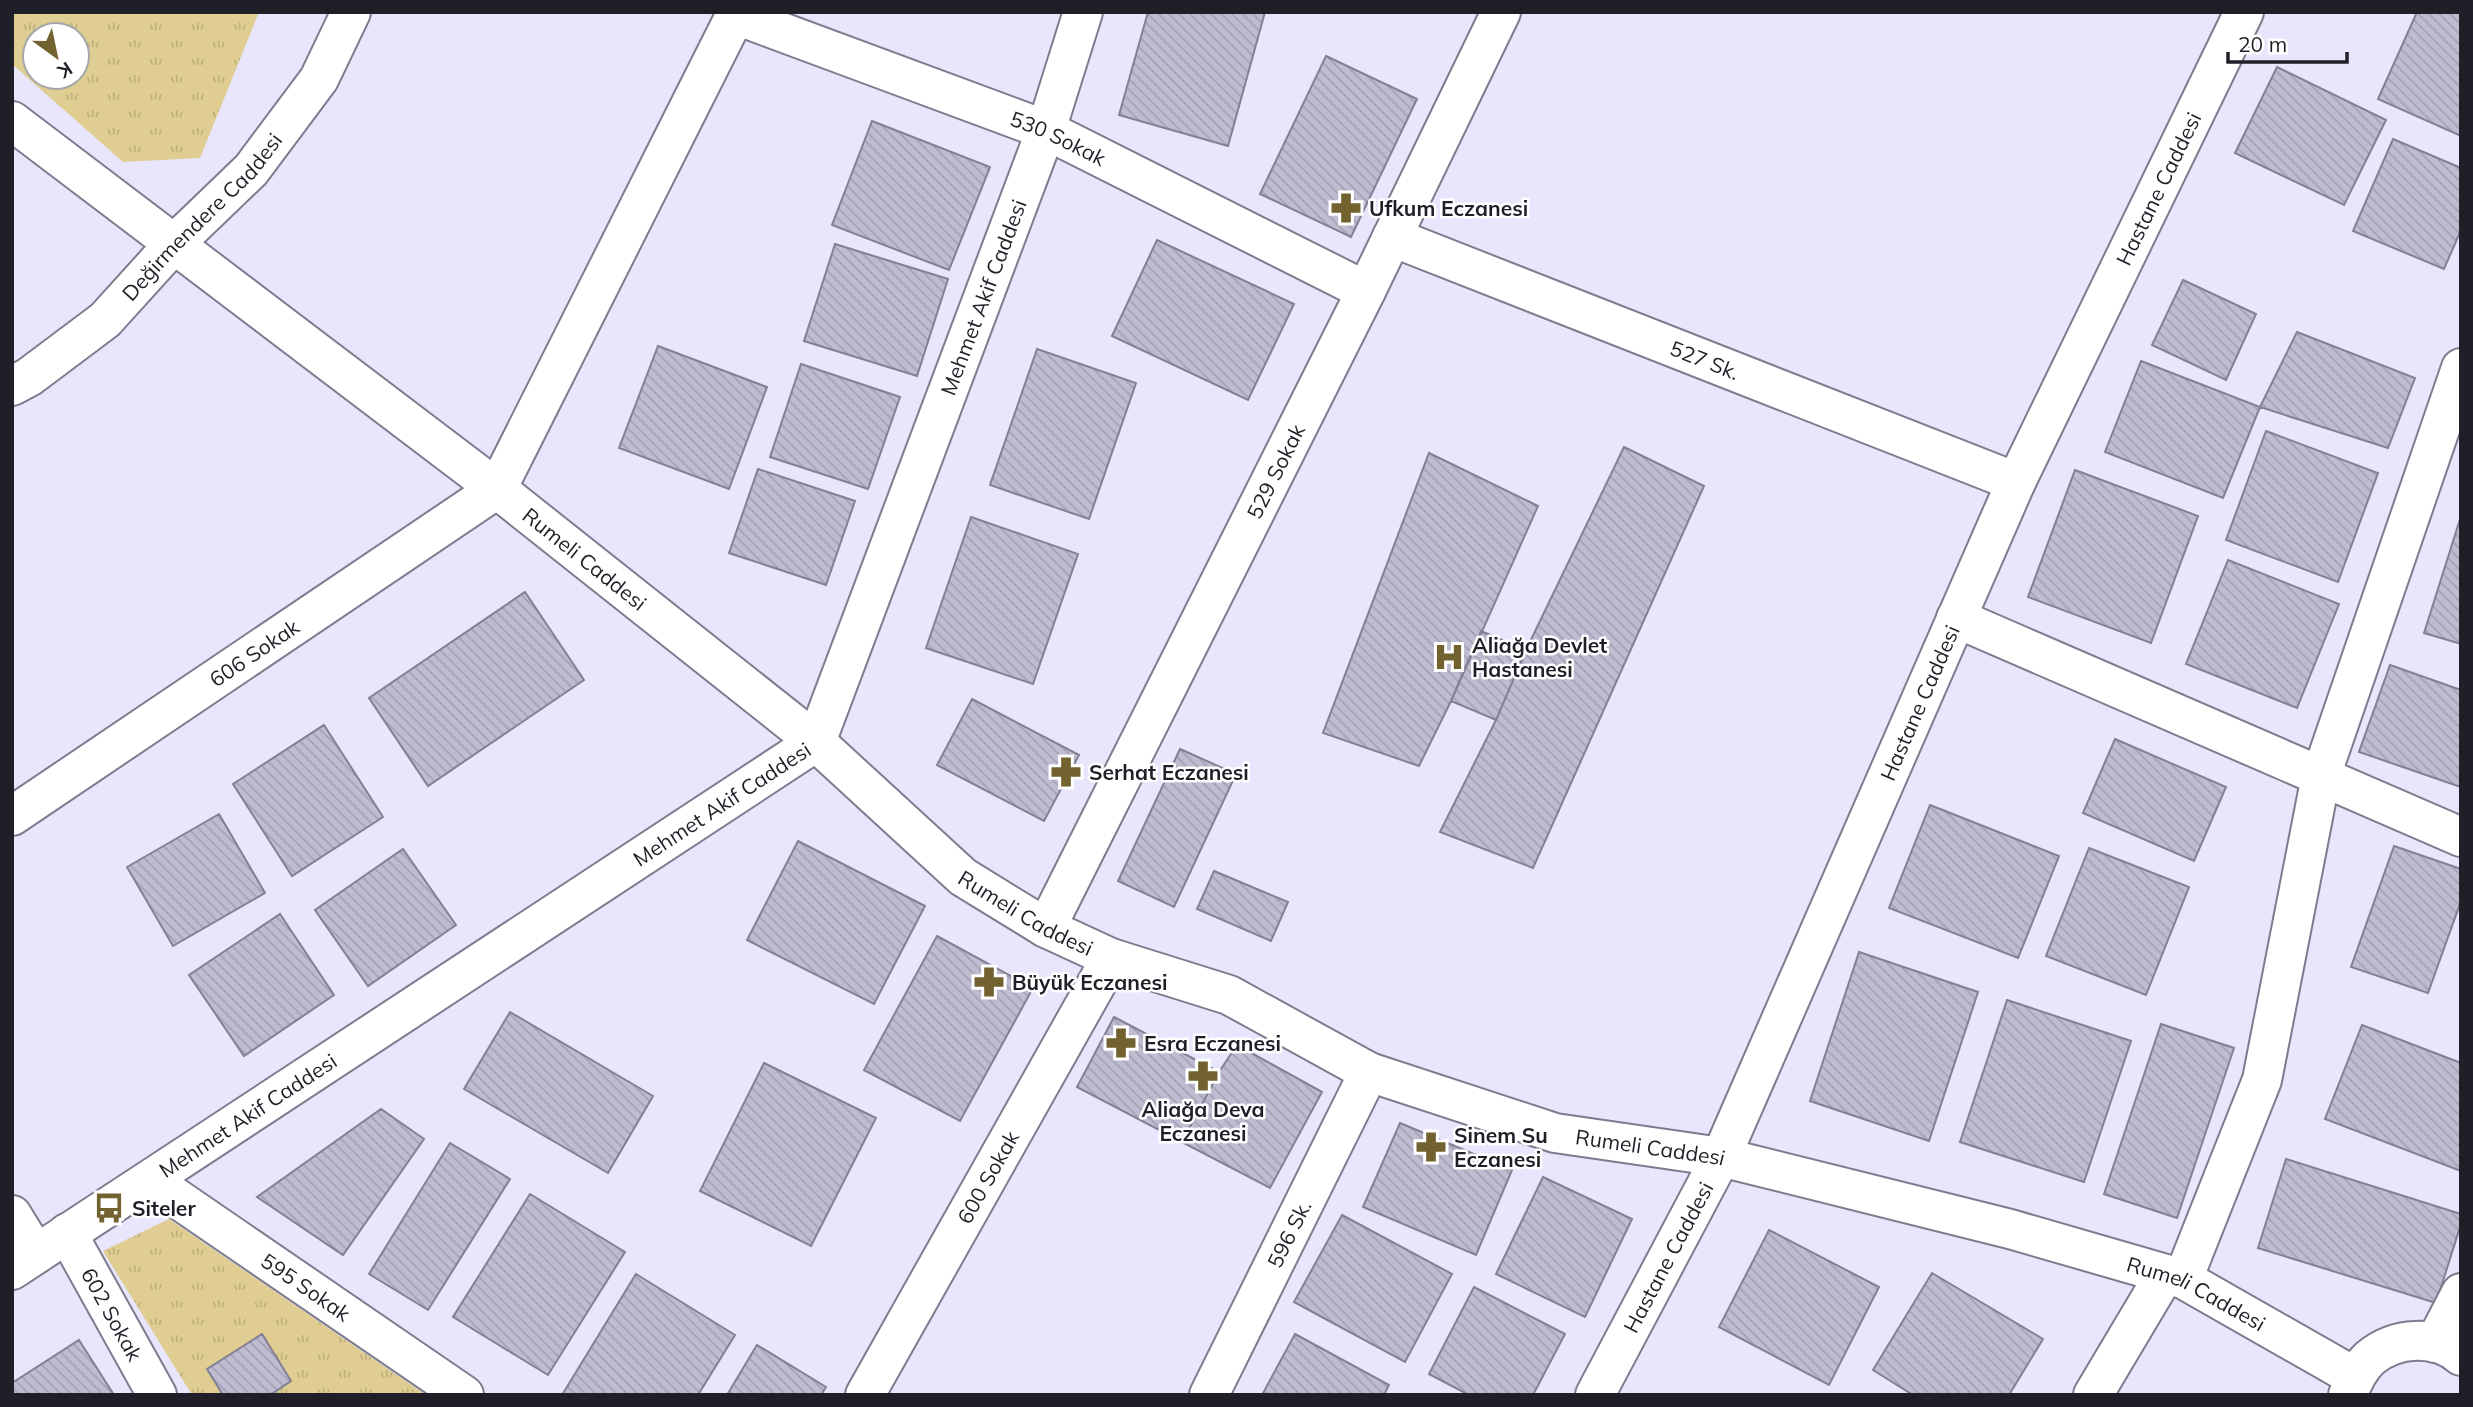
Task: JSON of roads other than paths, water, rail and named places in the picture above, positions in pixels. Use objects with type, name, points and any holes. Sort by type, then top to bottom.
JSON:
[{"type":"street","name":"Değirmendere Caddesi","points":[[12,386],[29,377],[105,320],[173,245],[251,170],[319,79],[351,12]]},
{"type":"street","name":"Mehmet Akif Caddesi","points":[[24,1262],[816,742],[1046,130],[1083,12]]},
{"type":"street","name":"529 Sokak","points":[[1046,928],[1366,291],[1501,12]]},
{"type":"street","name":"Hastane Caddesi","points":[[1595,1395],[1721,1157],[2016,482],[2244,12]]},
{"type":"street","name":"530 Sokak","points":[[737,14],[1046,130],[1366,291]]},
{"type":"street","points":[[497,489],[737,14]]},
{"type":"street","name":"Rumeli Caddesi","points":[[12,121],[497,489],[816,742],[963,877],[1046,928],[1111,958],[1229,995],[1369,1072],[1555,1133],[1721,1157],[2010,1229],[2174,1276],[2352,1386]]},
{"type":"street","name":"527 Sk.","points":[[1392,237],[2016,482]]},
{"type":"street","points":[[2094,1395],[2174,1276],[2262,1080],[2321,776],[2460,371]]},
{"type":"street","name":"606 Sokak","points":[[12,816],[497,489]]},
{"type":"street","points":[[1956,618],[2461,837]]},
{"type":"street","name":"600 Sokak","points":[[865,1395],[1111,958]]},
{"type":"street","name":"596 Sk.","points":[[1209,1395],[1369,1072]]},
{"type":"street","name":"595 Sokak","points":[[150,1180],[464,1395]]},
{"type":"street","points":[[12,1214],[24,1262]]},
{"type":"street","name":"602 Sokak","points":[[67,1233],[157,1395]]},
{"type":"street","points":[[2352,1386],[2370,1359],[2389,1346],[2412,1340],[2448,1349],[2461,1293]]},
{"type":"place","name":"Ufkum Eczanesi","points":[[1346,208]]},
{"type":"place","name":"Aliağa Devlet Hastanesi","points":[[1449,657]]},
{"type":"place","name":"Serhat Eczanesi","points":[[1066,772]]},
{"type":"place","name":"Büyük Eczanesi","points":[[989,982]]},
{"type":"place","name":"Esra Eczanesi","points":[[1121,1043]]},
{"type":"place","name":"Aliağa Deva Eczanesi","points":[[1203,1076]]},
{"type":"place","name":"Sinem Su Eczanesi","points":[[1431,1147]]},
{"type":"place","name":"Siteler","points":[[109,1208]]}]
